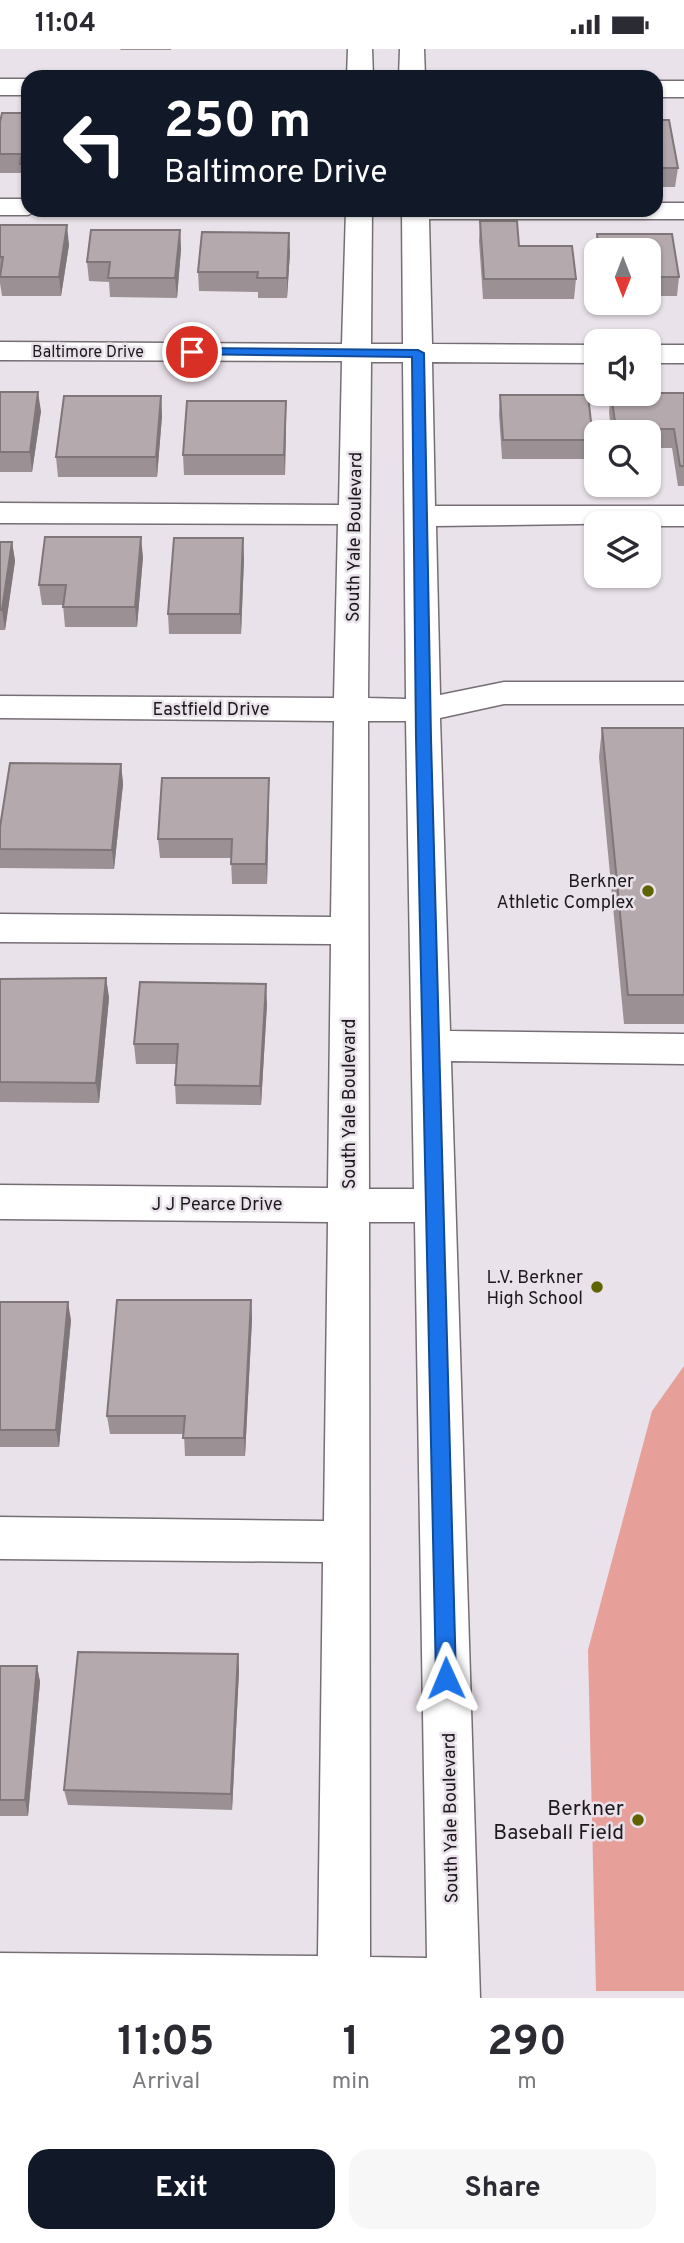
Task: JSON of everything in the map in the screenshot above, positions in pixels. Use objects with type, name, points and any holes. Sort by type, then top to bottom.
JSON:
[{"type":"street","points":[[360,49],[360,70]]},
{"type":"street","points":[[412,49],[412,70]]},
{"type":"street","points":[[0,87],[21,87]]},
{"type":"street","points":[[663,89],[684,89]]},
{"type":"street","points":[[0,207],[21,207]]},
{"type":"street","points":[[663,211],[684,211]]},
{"type":"street","name":"South Yale Boulevard","points":[[344,1991],[351,710],[359,217]]},
{"type":"street","name":"South Yale Boulevard","points":[[415,217],[423,711],[454,1991]]},
{"type":"street","name":"Baltimore Drive","points":[[0,351],[584,354]]},
{"type":"street","points":[[661,354],[684,354]]},
{"type":"street","points":[[0,513],[355,515]]},
{"type":"street","points":[[420,516],[684,516]]},
{"type":"street","name":"Eastfield Drive","points":[[0,707],[423,711],[504,693],[684,694]]},
{"type":"street","points":[[0,928],[350,931]]},
{"type":"street","points":[[431,1046],[684,1049]]},
{"type":"street","name":"J J Pearce Drive","points":[[0,1202],[435,1206]]},
{"type":"street","points":[[0,1538],[347,1542]]},
{"type":"street","points":[[0,1979],[344,1991],[454,1991]]},
{"type":"shaded area","name":"Berkner Baseball Field","points":[[684,1366],[684,1991],[596,1991],[588,1650],[652,1411]]},
{"type":"building","points":[[2,113],[21,113],[21,154],[0,154]]},
{"type":"building","points":[[663,120],[669,120],[678,168],[663,168]]},
{"type":"building","points":[[480,221],[517,221],[519,246],[572,246],[576,279],[484,279]]},
{"type":"building","points":[[0,225],[67,225],[59,277],[0,277],[3,257],[0,257]]},
{"type":"building","points":[[91,230],[180,230],[175,278],[108,278],[110,262],[87,262]]},
{"type":"building","points":[[202,232],[289,233],[287,278],[257,278],[258,272],[198,272]]},
{"type":"building","points":[[597,234],[672,234],[679,277],[662,277],[662,238],[598,238]]},
{"type":"building","points":[[0,392],[38,392],[30,452],[0,452]]},
{"type":"building","points":[[661,393],[684,393],[684,466],[680,466],[674,429],[661,429],[661,420],[615,420],[613,406],[661,406]]},
{"type":"building","points":[[500,395],[584,395],[584,406],[589,406],[591,420],[584,420],[584,440],[503,440]]},
{"type":"building","points":[[64,396],[161,396],[156,457],[56,457]]},
{"type":"building","points":[[187,401],[286,401],[284,455],[183,455]]},
{"type":"building","points":[[45,537],[141,537],[135,607],[63,607],[66,585],[39,585]]},
{"type":"building","points":[[174,538],[243,538],[240,614],[168,614]]},
{"type":"building","points":[[0,542],[12,542],[2,610],[0,610]]},
{"type":"building","name":"Berkner Athletic Complex","points":[[602,728],[684,728],[684,995],[628,995]]},
{"type":"building","points":[[10,763],[121,764],[112,850],[0,849],[0,827]]},
{"type":"building","points":[[162,778],[269,778],[266,864],[231,864],[232,839],[158,839]]},
{"type":"building","points":[[106,978],[96,1083],[0,1082],[0,979]]},
{"type":"building","points":[[140,982],[266,984],[260,1086],[175,1085],[178,1044],[134,1044]]},
{"type":"building","points":[[117,1300],[251,1300],[244,1438],[183,1438],[185,1416],[107,1416]]},
{"type":"building","points":[[0,1302],[68,1302],[56,1430],[0,1430]]},
{"type":"building","points":[[78,1652],[238,1654],[231,1794],[64,1790]]},
{"type":"building","points":[[0,1666],[37,1666],[25,1800],[0,1800]]},
{"type":"place","name":"Berkner Athletic Complex","points":[[648,891]]},
{"type":"place","name":"L.V. Berkner High School","points":[[597,1287]]},
{"type":"place","name":"Berkner Baseball Field","points":[[638,1820]]},
{"type":"route","points":[[192,352],[418,353],[424,738],[446,1678]]}]
